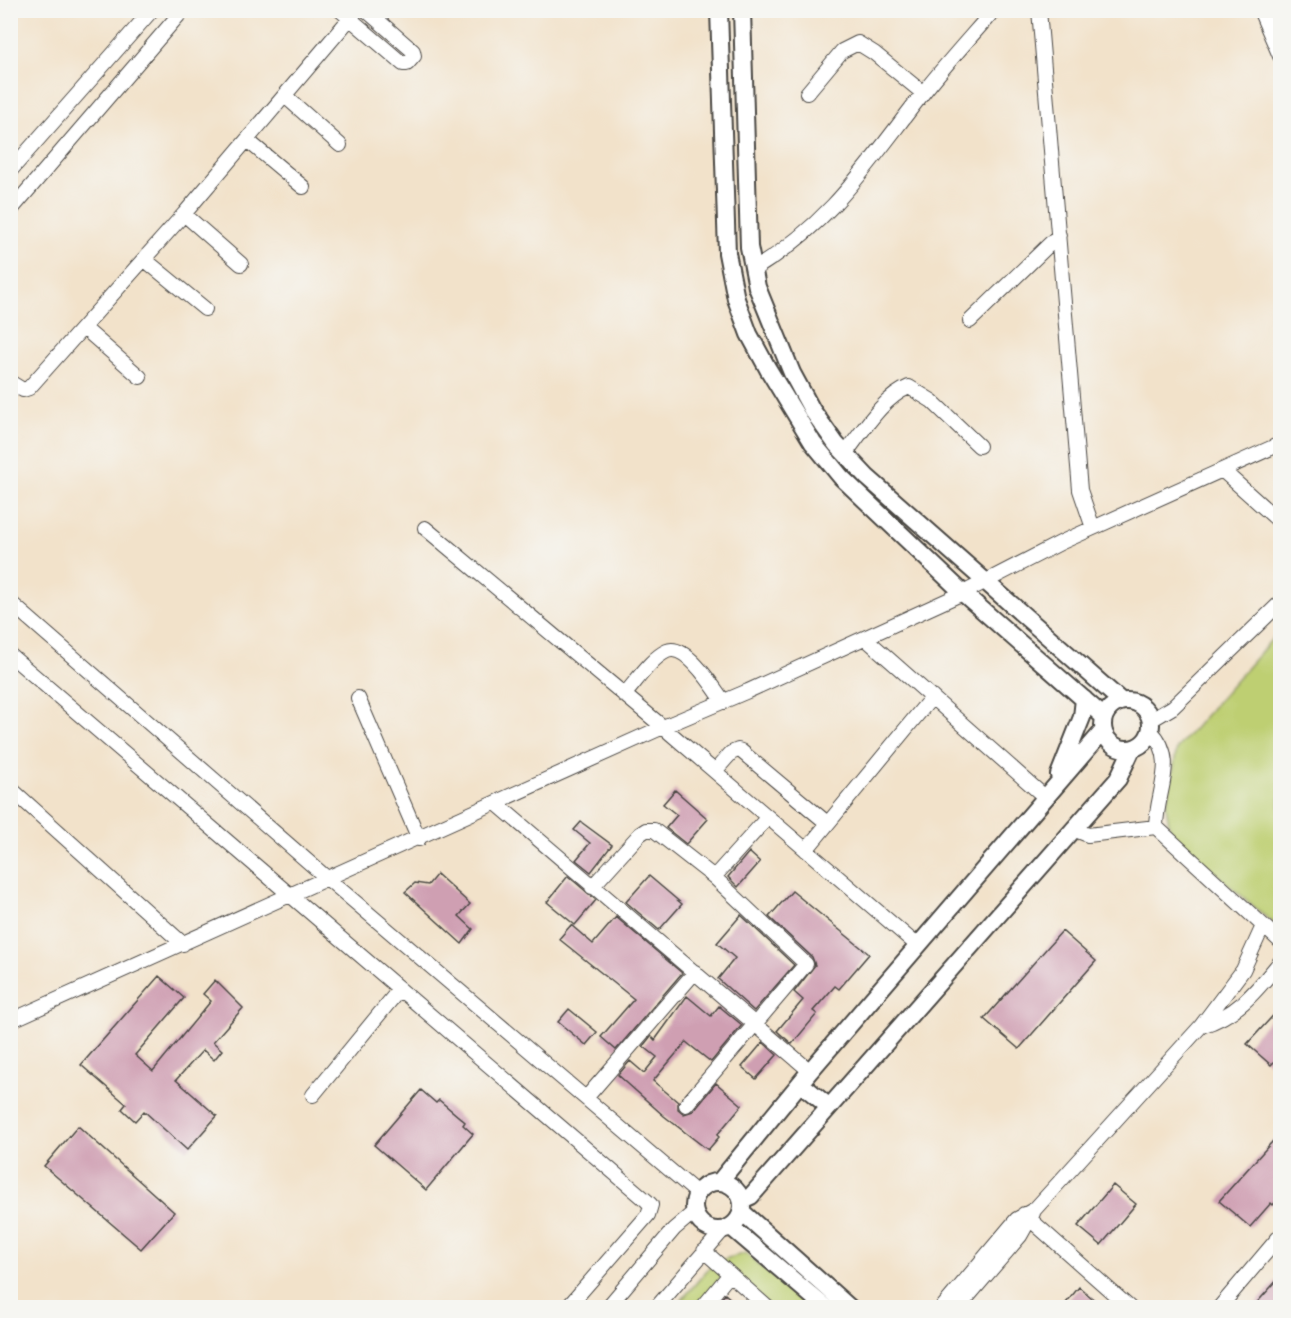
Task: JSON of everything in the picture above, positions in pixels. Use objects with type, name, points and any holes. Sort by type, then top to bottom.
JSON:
[{"type":"main road","points":[[719,10],[727,253],[736,299],[749,334],[789,407],[826,462],[963,592],[1084,699],[1103,724],[1111,744],[1125,750],[1132,749],[1144,743],[1151,725],[1148,713],[1136,703],[1121,702],[1108,710],[1103,724],[1050,794],[805,1077],[720,1181],[703,1186],[697,1193],[694,1212],[705,1227],[727,1228],[826,1308]]},
{"type":"main road","points":[[742,10],[749,247],[753,270],[757,287],[792,373],[812,410],[845,454],[867,477],[1121,702]]},
{"type":"main road","points":[[1050,794],[1082,717],[1084,699]]},
{"type":"main road","points":[[727,1228],[742,1206],[828,1106],[1118,779],[1132,749]]},
{"type":"main road","points":[[805,1077],[828,1106]]},
{"type":"main road","points":[[720,1181],[731,1185],[742,1206],[850,1308]]},
{"type":"street","points":[[10,171],[152,10]]},
{"type":"street","points":[[10,212],[183,10]]},
{"type":"street","points":[[10,382],[23,390],[29,388],[144,260],[285,96],[349,13],[403,64],[407,64],[414,56],[413,51],[366,10]]},
{"type":"street","points":[[714,10],[720,49]]},
{"type":"street","points":[[743,42],[752,10]]},
{"type":"street","points":[[753,270],[801,238],[836,206],[923,93],[994,10]]},
{"type":"street","points":[[1039,10],[1080,490],[1093,528]]},
{"type":"street","points":[[1260,10],[1281,56]]},
{"type":"street","points":[[807,93],[842,51],[858,43],[874,53],[923,93]]},
{"type":"street","points":[[285,96],[340,145]]},
{"type":"street","points":[[247,140],[303,187]]},
{"type":"street","points":[[184,214],[241,264]]},
{"type":"street","points":[[970,321],[1059,235]]},
{"type":"street","points":[[144,260],[205,309]]},
{"type":"street","points":[[84,328],[140,377]]},
{"type":"street","points":[[845,454],[885,405],[899,391],[909,387],[932,401],[980,446]]},
{"type":"street","points":[[10,1021],[865,638],[1093,528],[1281,444]]},
{"type":"street","points":[[1222,470],[1281,522]]},
{"type":"street","points":[[425,528],[715,771],[918,946]]},
{"type":"street","points":[[10,602],[328,879],[697,1193]]},
{"type":"street","points":[[1156,827],[1166,753],[1151,725],[1173,707],[1281,603]]},
{"type":"street","points":[[865,638],[932,697],[1050,794]]},
{"type":"street","points":[[624,695],[668,650],[675,651],[701,670],[724,702]]},
{"type":"street","points":[[10,655],[651,1206],[648,1215],[567,1308]]},
{"type":"street","points":[[806,850],[932,697]]},
{"type":"street","points":[[358,698],[419,839]]},
{"type":"street","points":[[715,771],[730,753],[738,750],[827,823]]},
{"type":"street","points":[[10,788],[183,944]]},
{"type":"street","points":[[497,804],[592,887],[757,1024],[805,1077]]},
{"type":"street","points":[[714,877],[768,817]]},
{"type":"street","points":[[1073,829],[1088,835],[1156,827],[1281,941]]},
{"type":"street","points":[[592,887],[646,830],[663,836],[714,877],[807,964],[686,1105]]},
{"type":"street","points":[[942,1308],[1201,1026],[1243,970],[1263,926]]},
{"type":"street","points":[[1201,1026],[1234,1012],[1248,1000],[1281,962]]},
{"type":"street","points":[[586,1098],[695,972]]},
{"type":"street","points":[[313,1095],[399,990]]},
{"type":"street","points":[[607,1308],[674,1229],[694,1212]]},
{"type":"street","points":[[958,1308],[1030,1214]]},
{"type":"street","points":[[1030,1214],[1130,1308]]},
{"type":"street","points":[[656,1308],[704,1251],[727,1228]]},
{"type":"street","points":[[1219,1308],[1281,1236]]},
{"type":"street","points":[[704,1251],[768,1308]]},
{"type":"street","points":[[702,1308],[730,1274]]},
{"type":"green space","points":[[1280,630],[1280,929],[1171,835],[1166,807],[1177,748]]},
{"type":"green space","points":[[746,1253],[809,1307],[771,1307],[727,1271],[695,1307],[675,1308],[714,1262]]},
{"type":"building","points":[[675,790],[708,819],[686,844],[666,828],[677,815],[663,804]]},
{"type":"building","points":[[581,822],[612,845],[591,872],[576,860],[590,843],[574,830]]},
{"type":"building","points":[[749,852],[760,862],[738,887],[728,877]]},
{"type":"building","points":[[437,874],[470,904],[459,916],[473,929],[462,944],[405,892],[415,883],[428,885]]},
{"type":"building","points":[[568,876],[596,900],[575,925],[547,902]]},
{"type":"building","points":[[649,876],[682,904],[659,930],[626,902]]},
{"type":"building","points":[[792,891],[869,954],[839,989],[835,986],[813,1011],[817,1014],[792,1044],[777,1031],[803,1000],[794,992],[815,965],[812,957],[769,917]]},
{"type":"building","points":[[741,915],[794,965],[754,1011],[718,979],[735,958],[717,943]]},
{"type":"building","points":[[616,917],[682,973],[616,1050],[601,1037],[634,999],[559,939],[571,925],[593,944]]},
{"type":"building","points":[[1062,931],[1096,961],[1019,1049],[984,1019]]},
{"type":"building","points":[[159,976],[184,998],[135,1055],[153,1071],[211,1001],[203,994],[215,980],[243,1008],[213,1042],[222,1050],[214,1060],[203,1050],[176,1080],[217,1116],[187,1150],[144,1111],[135,1121],[122,1109],[126,1104],[81,1065]]},
{"type":"building","points":[[687,996],[711,1016],[719,1006],[742,1025],[711,1062],[686,1042],[653,1081],[678,1102],[678,1109],[684,1114],[693,1111],[716,1083],[742,1105],[717,1135],[719,1137],[708,1150],[664,1116],[618,1075],[630,1061],[644,1073],[657,1057],[643,1046],[651,1036],[655,1040]]},
{"type":"building","points":[[1281,1007],[1281,1055],[1271,1065],[1247,1044]]},
{"type":"building","points":[[569,1009],[597,1032],[586,1045],[558,1022]]},
{"type":"building","points":[[763,1042],[777,1055],[756,1079],[742,1067]]},
{"type":"building","points":[[421,1090],[436,1103],[439,1100],[465,1122],[463,1125],[473,1134],[426,1190],[374,1145]]},
{"type":"building","points":[[78,1126],[174,1212],[141,1249],[44,1166]]},
{"type":"building","points":[[1281,1132],[1281,1196],[1273,1205],[1271,1203],[1250,1227],[1219,1201]]},
{"type":"building","points":[[1113,1185],[1136,1204],[1101,1245],[1078,1226]]},
{"type":"building","points":[[1281,1276],[1281,1308],[1252,1308]]},
{"type":"building","points":[[1079,1287],[1104,1308],[1062,1308]]},
{"type":"building","points":[[725,1294],[741,1308],[714,1308]]}]
